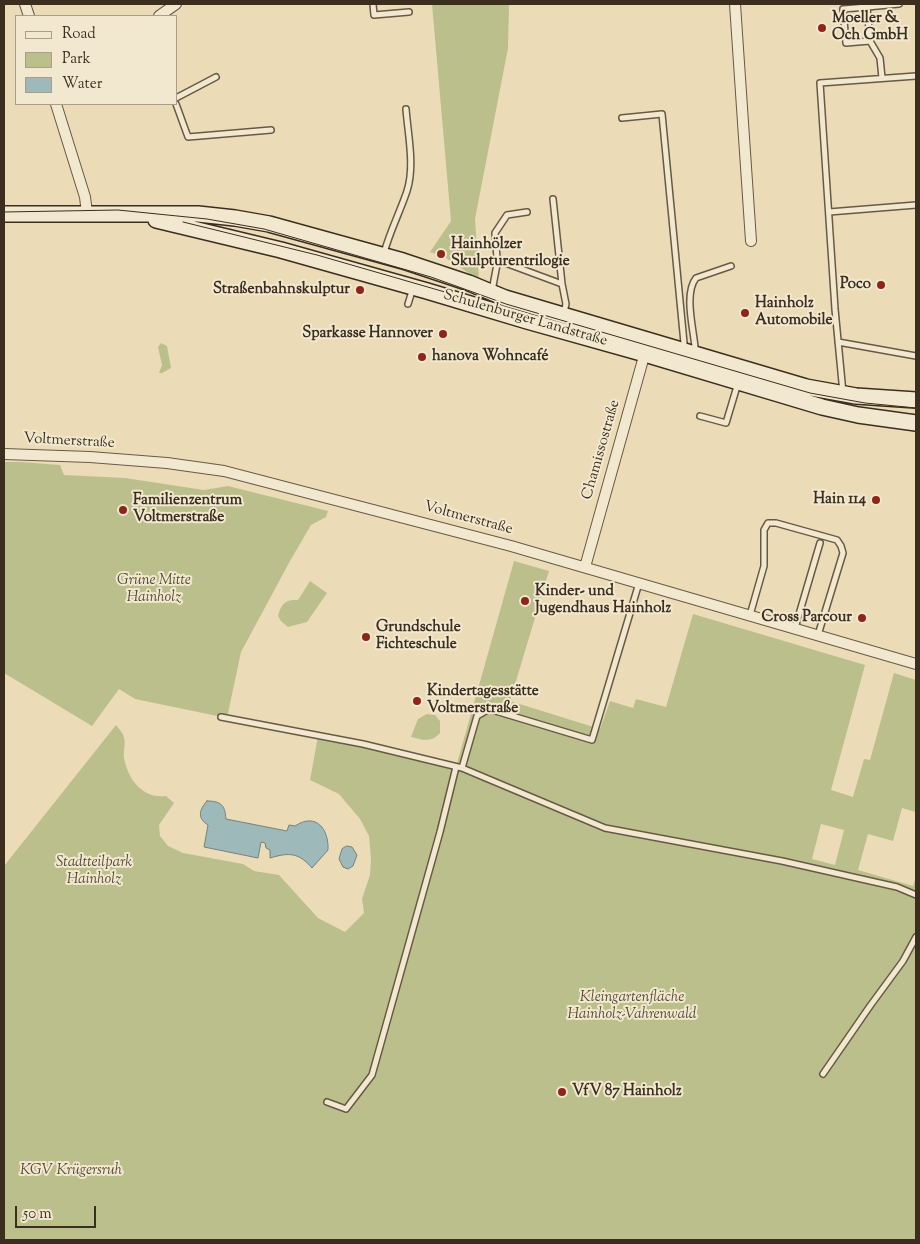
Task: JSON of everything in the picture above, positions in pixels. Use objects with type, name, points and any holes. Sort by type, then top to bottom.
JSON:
[{"type":"main road","name":"Schulenburger Landstraße","points":[[4,214],[198,214],[269,224],[444,274],[492,294],[562,315],[647,347]]},
{"type":"main road","name":"Schulenburger Landstraße","points":[[133,214],[272,248],[413,287],[687,357],[740,375],[822,407],[858,415],[916,423]]},
{"type":"main road","name":"Schulenburger Landstraße","points":[[740,375],[843,393],[916,400]]},
{"type":"street","points":[[160,15],[176,4]]},
{"type":"street","points":[[735,4],[751,241]]},
{"type":"street","points":[[56,105],[85,197],[87,213]]},
{"type":"street","name":"Chamissostraße","points":[[585,567],[647,347]]},
{"type":"street","name":"Voltmerstraße","points":[[4,454],[90,457],[215,469],[585,567],[916,664]]},
{"type":"lane","points":[[373,4],[374,15],[409,12]]},
{"type":"lane","points":[[870,41],[846,44],[843,9],[899,4]]},
{"type":"lane","points":[[867,7],[870,41],[880,58],[882,78]]},
{"type":"lane","points":[[843,393],[820,83],[916,76]]},
{"type":"lane","points":[[178,97],[216,77]]},
{"type":"lane","points":[[176,105],[188,137],[271,130]]},
{"type":"lane","points":[[383,256],[389,233],[407,190],[410,167],[406,109]]},
{"type":"lane","points":[[622,118],[662,114],[684,343],[687,357]]},
{"type":"lane","points":[[553,199],[562,284],[566,304],[562,315]]},
{"type":"lane","points":[[830,215],[916,206]]},
{"type":"lane","points":[[492,294],[498,259],[496,256],[495,233],[507,215],[528,212]]},
{"type":"lane","points":[[498,259],[562,284]]},
{"type":"lane","points":[[687,357],[695,346],[690,297],[693,282],[696,278],[731,266]]},
{"type":"lane","points":[[408,304],[413,287]]},
{"type":"lane","points":[[838,342],[916,356]]},
{"type":"lane","points":[[700,416],[726,423],[740,375]]},
{"type":"lane","points":[[750,615],[764,566],[764,530],[768,523],[776,522],[836,540],[841,546],[843,553],[818,635]]},
{"type":"lane","points":[[794,628],[820,543]]},
{"type":"lane","points":[[462,768],[477,716],[489,709],[592,740],[640,583]]},
{"type":"lane","points":[[221,717],[363,744],[462,768],[605,828],[782,861],[897,887],[916,895]]},
{"type":"lane","points":[[327,1102],[346,1109],[372,1075],[440,832],[456,767]]},
{"type":"lane","points":[[824,1074],[860,1019],[903,961],[916,937]]},
{"type":"green space","points":[[432,4],[509,4],[508,48],[475,219],[479,280],[446,258],[430,252],[451,221]]},
{"type":"green space","points":[[161,343],[167,346],[171,368],[159,373],[162,365],[158,347]]},
{"type":"green space","name":"Grüne Mitte Hainholz","points":[[4,462],[60,465],[64,475],[125,478],[204,490],[228,486],[328,511],[326,517],[311,525],[241,652],[227,718],[135,699],[119,689],[92,726],[4,673]]},
{"type":"green space","name":"Kleingartenfläche Hainholz-Vahrenwald","points":[[514,561],[549,571],[510,701],[600,729],[610,701],[633,708],[636,699],[666,707],[693,614],[865,665],[831,790],[853,797],[864,759],[870,760],[894,673],[916,680],[916,812],[902,808],[893,841],[868,834],[858,870],[913,886],[916,876],[916,1240],[4,1240],[4,866],[116,725],[124,736],[124,758],[133,780],[143,791],[157,796],[166,796],[174,803],[159,825],[160,836],[168,846],[183,853],[243,864],[254,871],[279,875],[318,918],[345,932],[364,913],[362,899],[370,875],[369,836],[360,819],[339,794],[310,780],[318,736],[456,767]],"holes":[[[821,824],[844,830],[835,865],[812,859]]]},
{"type":"green space","points":[[310,581],[327,593],[307,622],[288,627],[278,616],[281,608],[287,601],[298,600]]},
{"type":"green space","points":[[427,714],[435,715],[440,721],[440,733],[433,738],[423,740],[411,737],[418,719]]},
{"type":"water","points":[[207,801],[219,803],[225,810],[226,819],[287,831],[289,825],[295,826],[309,821],[315,822],[324,829],[328,850],[312,868],[303,859],[294,855],[270,858],[270,850],[266,848],[265,843],[261,842],[258,858],[204,847],[208,825],[202,820],[200,814]]},
{"type":"water","points":[[347,846],[352,847],[357,855],[353,866],[348,869],[343,867],[339,859],[342,849]]},
{"type":"tram line","points":[[4,212],[118,210],[207,219],[264,229],[431,277],[506,304],[810,393],[865,403],[916,408]]},
{"type":"tram line","points":[[183,222],[317,255],[483,303]]},
{"type":"place","name":"Moeller & Och GmbH","points":[[822,28]]},
{"type":"place","name":"Hainhölzer Skulpturentrilogie","points":[[441,254]]},
{"type":"place","name":"Poco","points":[[881,285]]},
{"type":"place","name":"Straßenbahnskulptur","points":[[360,290]]},
{"type":"place","name":"Hainholz Automobile","points":[[745,313]]},
{"type":"place","name":"Sparkasse Hannover","points":[[443,334]]},
{"type":"place","name":"hanova Wohncafé","points":[[422,357]]},
{"type":"place","name":"Hain 114","points":[[876,500]]},
{"type":"place","name":"Familienzentrum Voltmerstraße","points":[[123,510]]},
{"type":"place","name":"Kinder- und Jugendhaus Hainholz","points":[[525,601]]},
{"type":"place","name":"Cross Parcour","points":[[862,618]]},
{"type":"place","name":"Grundschule Fichteschule","points":[[366,637]]},
{"type":"place","name":"Kindertagesstätte Voltmerstraße","points":[[417,701]]},
{"type":"place","name":"VfV 87 Hainholz","points":[[562,1092]]},
{"type":"park label","name":"Stadtteilpark Hainholz","points":[[94,872]]},
{"type":"park label","name":"KGV Krügersruh","points":[[71,1171]]}]
